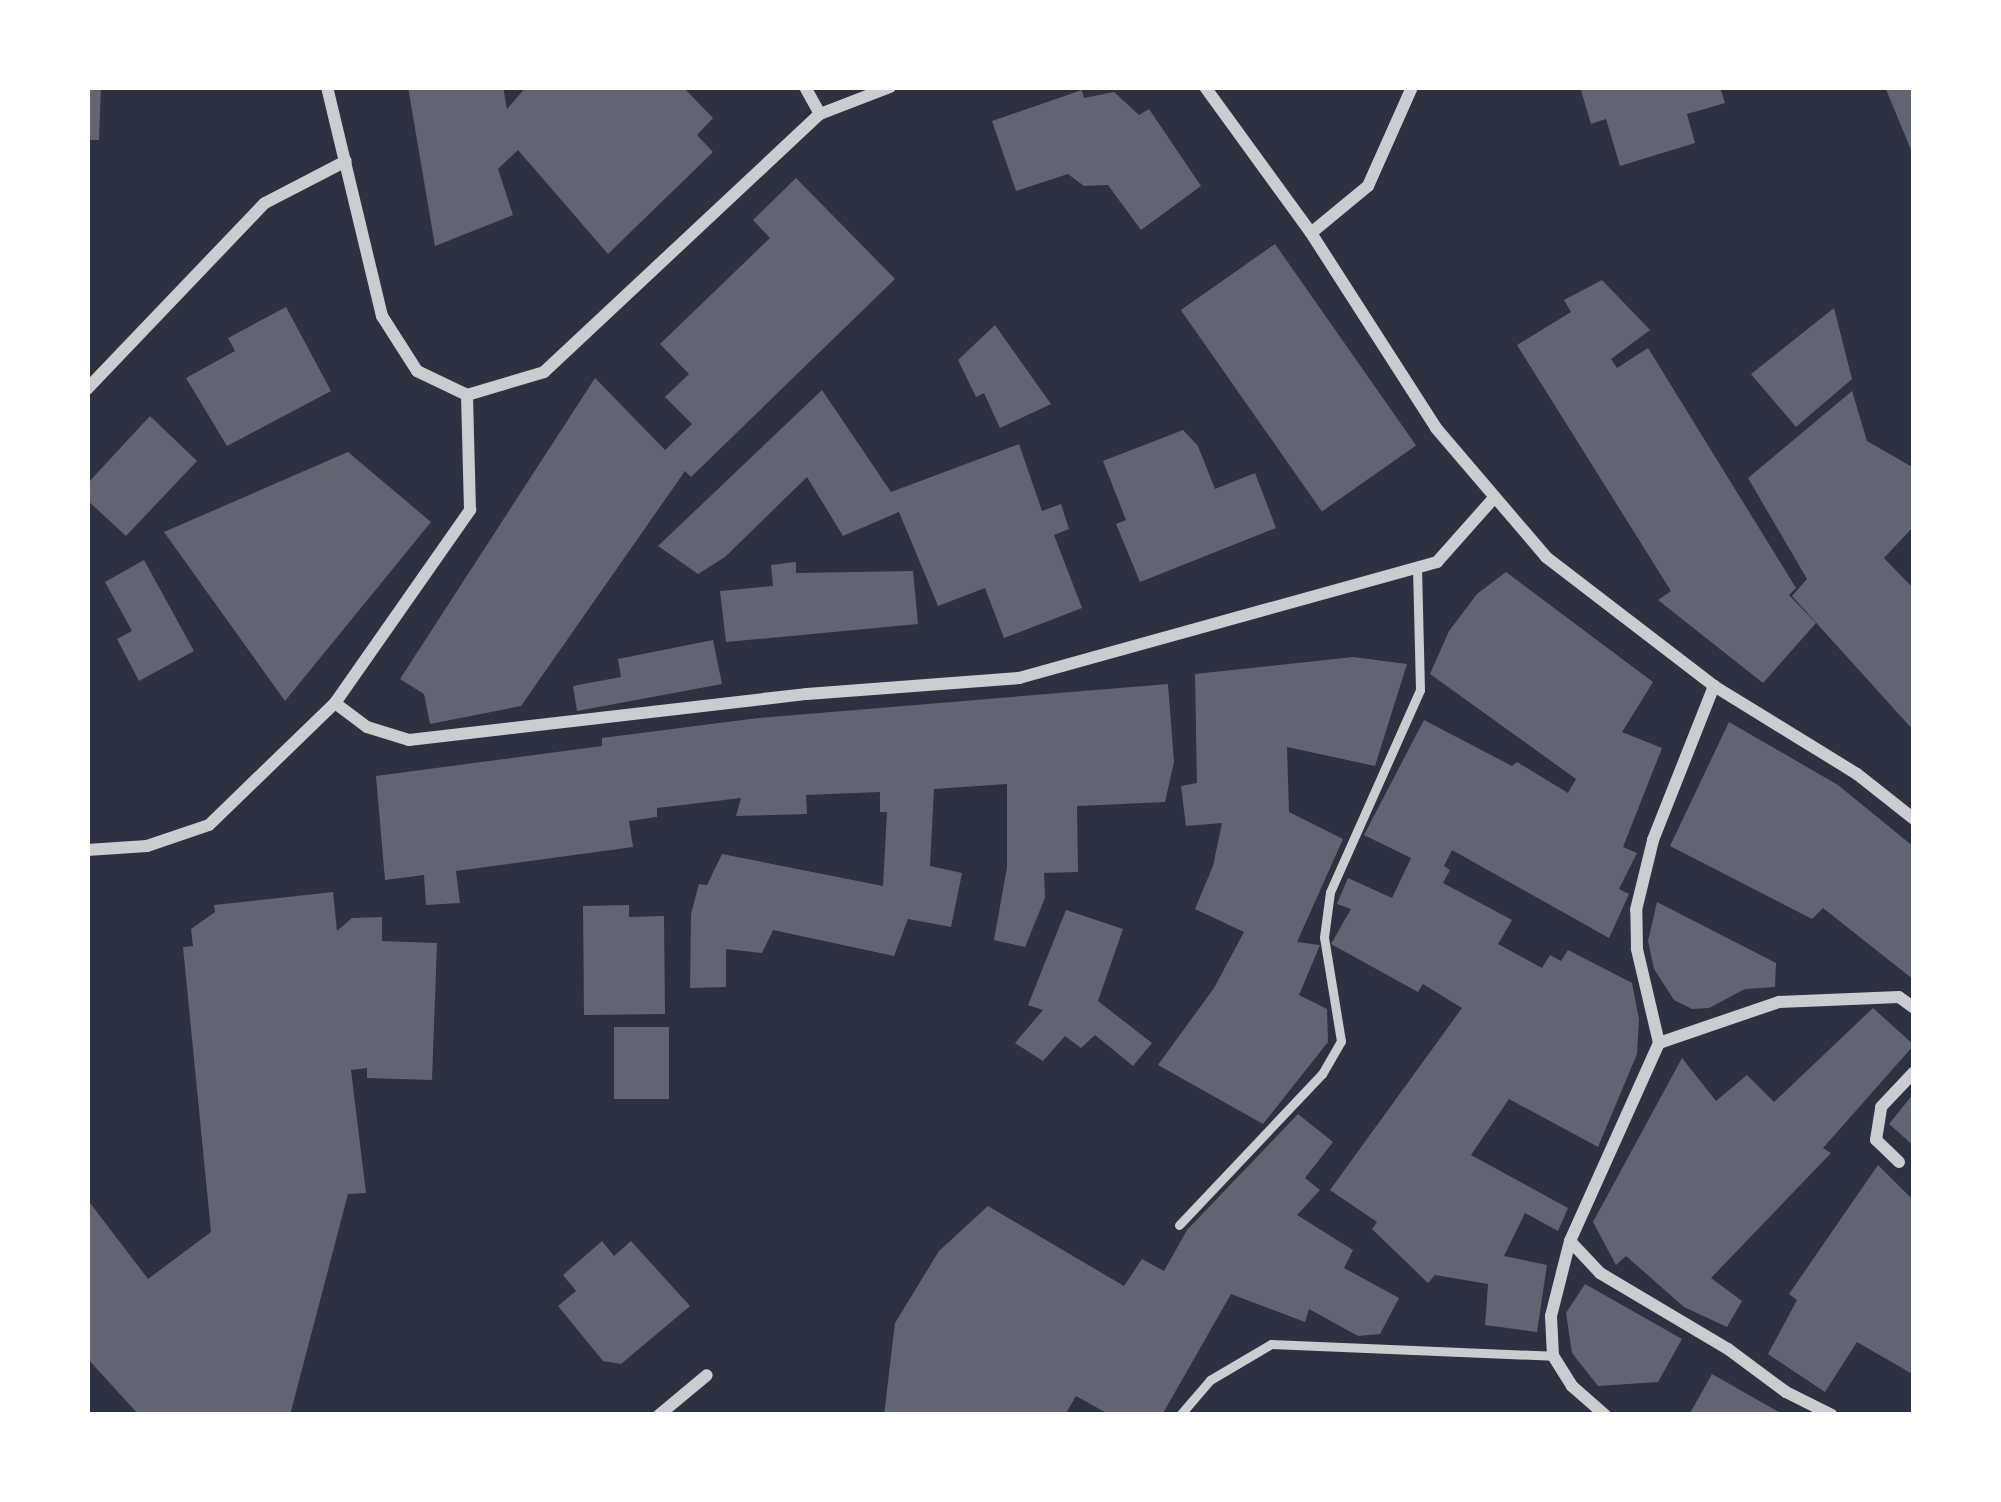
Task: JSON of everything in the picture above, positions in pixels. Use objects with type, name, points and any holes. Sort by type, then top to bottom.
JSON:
[{"type":"street","points":[[327,87],[382,316],[417,371],[467,395],[544,372],[820,114],[890,87]]},
{"type":"street","points":[[806,87],[820,114]]},
{"type":"street","points":[[1205,87],[1311,233],[1436,428],[1492,500],[1546,557],[1714,686],[1858,773],[1914,819]]},
{"type":"street","points":[[1311,233],[1368,186],[1412,87]]},
{"type":"street","points":[[87,388],[265,203],[346,161]]},
{"type":"street","points":[[87,850],[146,846],[209,825],[335,703],[470,510],[467,395]]},
{"type":"street","points":[[335,703],[367,727],[409,740],[807,694],[1019,677],[1437,562],[1492,500]]},
{"type":"street","points":[[1604,1415],[1572,1386],[1553,1356],[1551,1316],[1570,1241],[1659,1043],[1637,949],[1636,910],[1653,840],[1692,731],[1714,686]]},
{"type":"street","points":[[1659,1043],[1779,1002],[1899,998],[1914,1008]]},
{"type":"street","points":[[1899,1162],[1876,1140],[1881,1107],[1914,1072]]},
{"type":"street","points":[[1570,1241],[1600,1273],[1728,1349],[1786,1392],[1832,1415]]},
{"type":"street","points":[[659,1415],[707,1375]]},
{"type":"lane","points":[[1179,1225],[1322,1074],[1341,1041],[1324,937],[1330,892],[1420,690],[1418,568]]},
{"type":"lane","points":[[1180,1415],[1210,1380],[1270,1344],[1323,1342],[1553,1356]]},
{"type":"building","points":[[87,87],[101,87],[99,140],[87,140]]},
{"type":"building","points":[[408,87],[503,87],[507,109],[526,87],[683,87],[713,118],[697,135],[713,152],[608,254],[518,150],[498,169],[513,215],[435,246]]},
{"type":"building","points":[[1580,87],[1720,87],[1725,103],[1687,114],[1695,143],[1620,166],[1606,119],[1591,124]]},
{"type":"building","points":[[1885,87],[1914,87],[1914,157]]},
{"type":"building","points":[[1082,90],[1084,98],[1114,92],[1139,115],[1149,109],[1201,186],[1141,230],[1108,185],[1084,186],[1068,174],[1016,191],[992,121]]},
{"type":"building","points":[[796,178],[895,279],[691,477],[685,471],[521,706],[430,724],[424,694],[400,679],[595,378],[665,450],[692,424],[665,397],[689,374],[660,344],[770,238],[753,220]]},
{"type":"building","points":[[1275,244],[1416,446],[1322,511],[1181,310]]},
{"type":"building","points":[[1602,280],[1650,330],[1611,359],[1617,368],[1648,348],[1796,588],[1789,595],[1816,623],[1763,683],[1658,600],[1671,591],[1517,345],[1571,312],[1564,300]]},
{"type":"building","points":[[286,307],[331,391],[227,446],[186,378],[235,351],[228,338]]},
{"type":"building","points":[[1834,308],[1852,379],[1796,427],[1751,374]]},
{"type":"building","points":[[995,325],[1051,404],[1000,428],[984,393],[976,397],[958,360]]},
{"type":"building","points":[[822,390],[891,492],[1019,444],[1042,511],[1061,504],[1069,529],[1054,535],[1082,608],[1004,638],[985,588],[938,606],[899,512],[843,536],[807,477],[725,557],[698,574],[658,546]]},
{"type":"building","points":[[1852,391],[1867,441],[1914,468],[1914,526],[1884,558],[1914,589],[1914,731],[1792,596],[1807,579],[1748,478]]},
{"type":"building","points":[[150,416],[197,461],[126,536],[87,500],[87,484]]},
{"type":"building","points":[[1183,430],[1198,446],[1215,489],[1255,473],[1276,528],[1140,582],[1116,524],[1126,520],[1103,461]]},
{"type":"building","points":[[348,452],[431,522],[285,701],[164,532]]},
{"type":"building","points":[[144,560],[194,651],[139,681],[117,639],[132,631],[105,582]]},
{"type":"building","points":[[796,562],[796,573],[913,571],[918,624],[726,642],[720,591],[773,586],[771,565]]},
{"type":"building","points":[[1506,572],[1653,682],[1622,732],[1662,748],[1623,847],[1637,853],[1619,889],[1629,894],[1609,938],[1452,850],[1444,866],[1450,870],[1443,883],[1512,920],[1498,944],[1542,968],[1550,955],[1561,961],[1568,950],[1632,983],[1639,1019],[1637,1054],[1598,1147],[1509,1099],[1471,1155],[1568,1208],[1558,1231],[1525,1213],[1504,1256],[1547,1265],[1537,1332],[1485,1325],[1488,1284],[1435,1275],[1428,1283],[1372,1229],[1377,1222],[1330,1190],[1462,1008],[1423,984],[1418,992],[1331,944],[1351,909],[1337,904],[1348,878],[1392,898],[1411,858],[1364,835],[1424,720],[1512,766],[1517,762],[1568,793],[1576,779],[1430,674],[1449,631],[1477,594]]},
{"type":"building","points":[[713,640],[722,684],[577,711],[573,686],[621,677],[618,659]]},
{"type":"building","points":[[1353,657],[1407,664],[1375,766],[1287,747],[1289,812],[1343,839],[1297,942],[1320,945],[1299,995],[1327,1009],[1328,1042],[1263,1124],[1158,1065],[1214,988],[1244,932],[1195,909],[1213,866],[1222,823],[1186,826],[1181,786],[1197,783],[1195,674]]},
{"type":"building","points":[[1168,684],[1174,762],[1165,802],[1077,806],[1078,872],[1044,873],[1045,898],[1025,947],[994,940],[1007,867],[1007,784],[934,789],[930,866],[962,873],[951,927],[908,919],[894,956],[773,930],[762,953],[726,949],[726,987],[690,988],[691,914],[699,884],[707,885],[722,854],[883,886],[887,812],[880,812],[880,792],[806,795],[807,814],[736,816],[741,798],[657,808],[657,817],[629,821],[633,847],[456,871],[460,903],[426,905],[424,875],[385,880],[376,776],[602,746],[602,738],[758,718]]},
{"type":"building","points":[[1729,722],[1838,785],[1914,847],[1914,980],[1823,908],[1812,919],[1670,846]]},
{"type":"building","points":[[333,892],[337,931],[352,918],[382,917],[382,941],[437,943],[432,1080],[367,1078],[367,1068],[351,1070],[366,1193],[348,1194],[290,1415],[139,1415],[87,1358],[87,1199],[148,1279],[211,1232],[183,947],[193,946],[191,929],[215,912],[214,905]]},
{"type":"building","points":[[1657,902],[1776,963],[1775,987],[1745,989],[1709,1008],[1692,1009],[1674,1000],[1654,969],[1648,941]]},
{"type":"building","points":[[629,905],[629,917],[664,916],[665,1014],[584,1015],[583,906]]},
{"type":"building","points":[[1066,910],[1123,929],[1098,1001],[1152,1043],[1133,1066],[1095,1035],[1081,1048],[1065,1036],[1043,1061],[1015,1043],[1043,1010],[1028,1005]]},
{"type":"building","points":[[1873,1008],[1914,1045],[1823,1148],[1831,1153],[1711,1278],[1742,1301],[1727,1327],[1684,1307],[1626,1256],[1616,1265],[1593,1222],[1682,1058],[1716,1101],[1747,1075],[1774,1102]]},
{"type":"building","points":[[614,1027],[669,1027],[669,1099],[614,1099]]},
{"type":"building","points":[[1914,1093],[1914,1146],[1889,1124]]},
{"type":"building","points":[[1298,1114],[1333,1142],[1305,1178],[1320,1190],[1297,1215],[1353,1250],[1344,1268],[1399,1298],[1380,1334],[1358,1336],[1309,1309],[1305,1322],[1231,1294],[1162,1415],[1110,1415],[1076,1396],[1065,1415],[884,1415],[895,1323],[939,1251],[988,1206],[1124,1286],[1142,1259],[1164,1271],[1187,1230]]},
{"type":"building","points":[[1878,1165],[1914,1201],[1914,1375],[1857,1342],[1825,1392],[1768,1354],[1797,1300],[1789,1294]]},
{"type":"building","points":[[602,1241],[614,1256],[631,1241],[690,1306],[621,1364],[603,1361],[558,1306],[576,1291],[563,1275]]},
{"type":"building","points":[[1585,1284],[1682,1339],[1658,1382],[1598,1386],[1572,1353],[1566,1313]]},
{"type":"building","points":[[1712,1374],[1784,1415],[1689,1415]]}]
